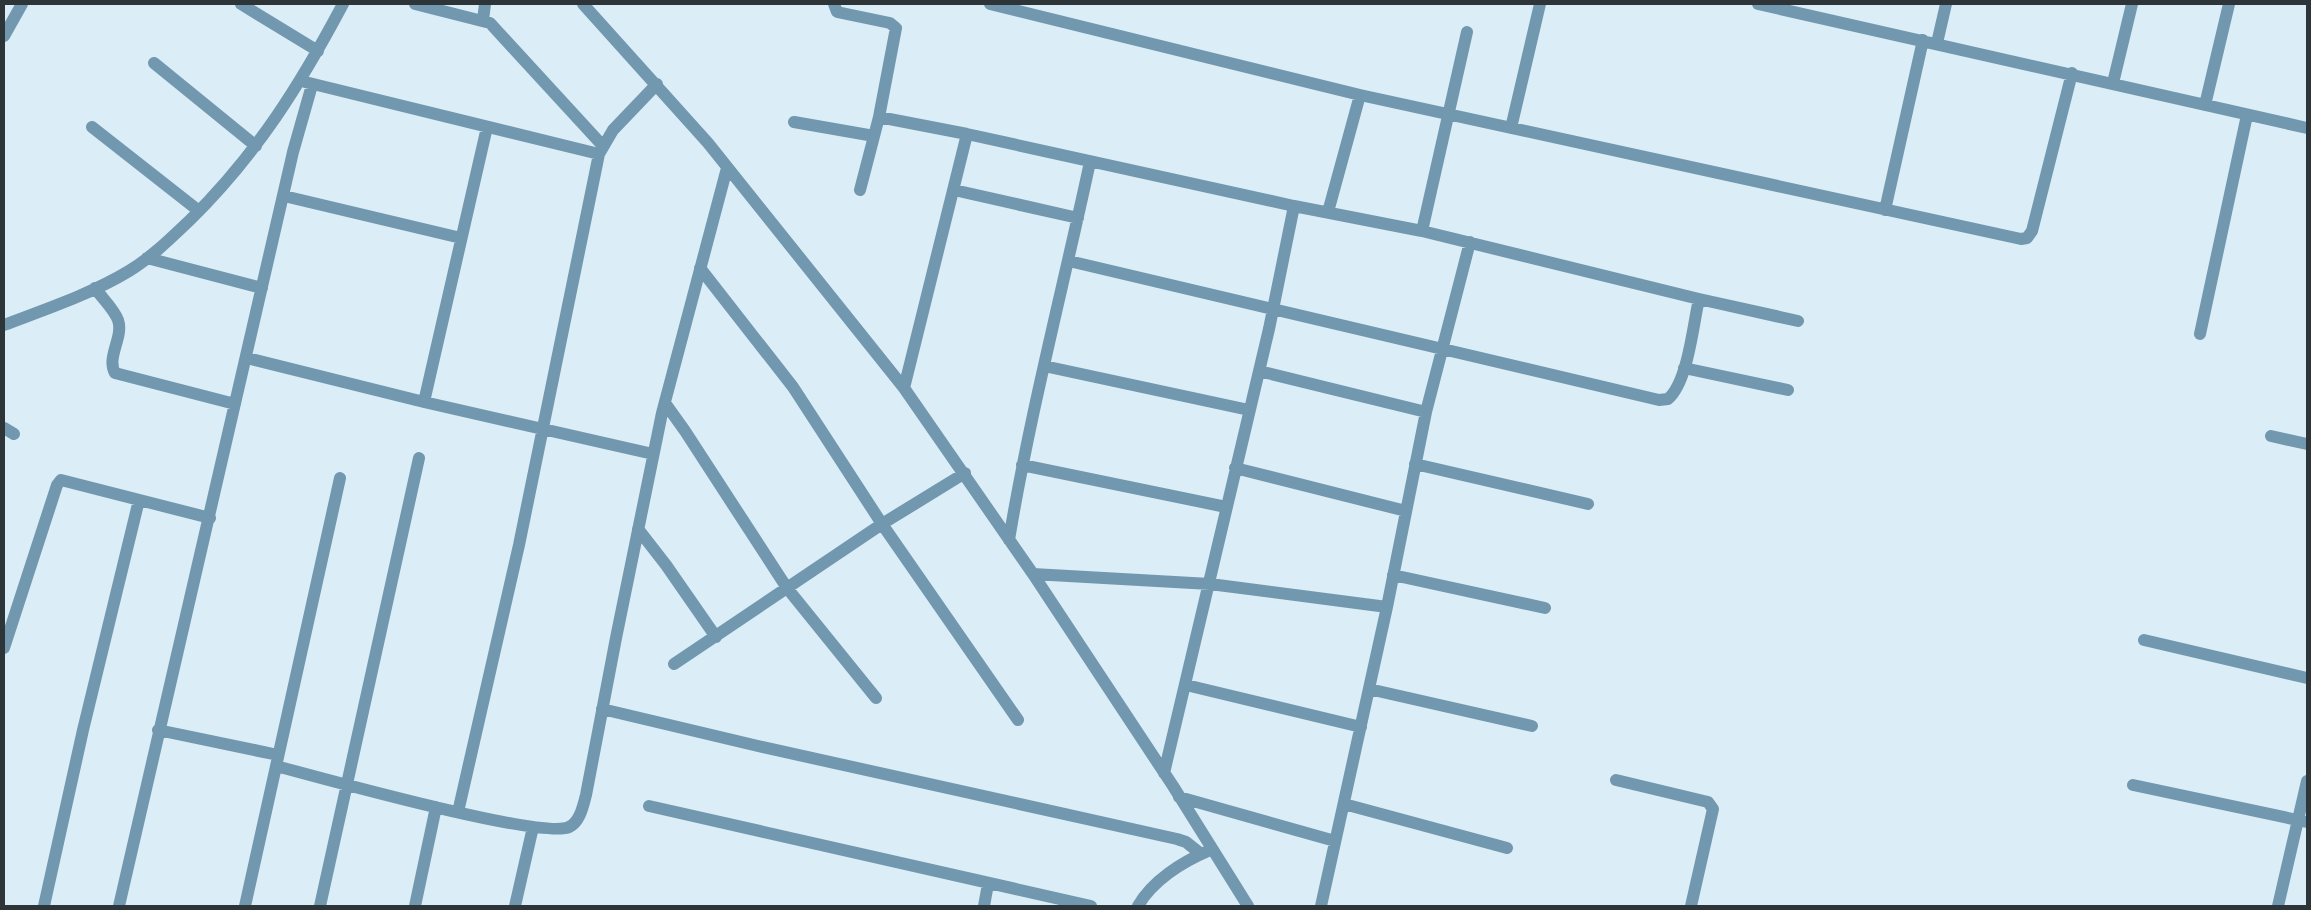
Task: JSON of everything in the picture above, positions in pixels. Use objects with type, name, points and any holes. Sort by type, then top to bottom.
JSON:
[{"type":"street","points":[[4,36],[22,4]]},
{"type":"street","points":[[241,4],[318,51]]},
{"type":"street","points":[[119,906],[158,730],[210,518],[284,196],[307,82],[318,51],[343,4]]},
{"type":"street","points":[[415,4],[483,20],[497,29],[601,150]]},
{"type":"street","points":[[483,20],[486,4]]},
{"type":"street","points":[[583,4],[657,84],[904,388],[965,473],[1033,574],[1180,797],[1207,852],[1248,906]]},
{"type":"street","points":[[834,4],[837,12],[890,24],[896,28],[879,117],[860,190]]},
{"type":"street","points":[[990,4],[1360,96],[2021,239],[2027,238],[2032,231],[2072,74]]},
{"type":"street","points":[[1512,128],[1540,4]]},
{"type":"street","points":[[1758,4],[2113,82],[2307,128]]},
{"type":"street","points":[[1938,43],[1946,4]]},
{"type":"street","points":[[2113,82],[2132,4]]},
{"type":"street","points":[[2205,105],[2230,4]]},
{"type":"street","points":[[1422,231],[1467,32]]},
{"type":"street","points":[[1885,210],[1923,40]]},
{"type":"street","points":[[154,63],[256,146]]},
{"type":"street","points":[[307,82],[487,127],[601,150]]},
{"type":"street","points":[[4,325],[95,288],[129,271],[147,258],[199,211],[256,146],[307,82]]},
{"type":"street","points":[[458,812],[520,545],[542,429],[601,150],[613,130],[657,84]]},
{"type":"street","points":[[1328,212],[1360,96]]},
{"type":"street","points":[[2200,334],[2247,114]]},
{"type":"street","points":[[879,117],[967,134],[1294,206],[1422,231],[1699,299],[1798,321]]},
{"type":"street","points":[[794,122],[874,136]]},
{"type":"street","points":[[92,127],[199,211]]},
{"type":"street","points":[[424,402],[487,127]]},
{"type":"street","points":[[904,388],[967,134]]},
{"type":"street","points":[[1009,540],[1022,465],[1090,162]]},
{"type":"street","points":[[158,730],[277,761],[346,784],[436,807],[533,827],[554,830],[568,828],[580,814],[653,454],[727,168]]},
{"type":"street","points":[[954,190],[1078,218]]},
{"type":"street","points":[[284,196],[462,238]]},
{"type":"street","points":[[1164,773],[1259,371],[1294,206]]},
{"type":"street","points":[[1321,906],[1387,607],[1426,412],[1470,242]]},
{"type":"street","points":[[147,258],[262,288]]},
{"type":"street","points":[[1069,261],[1660,400],[1668,399],[1674,394],[1684,368],[1699,299]]},
{"type":"street","points":[[700,268],[793,387],[882,524],[1018,720]]},
{"type":"street","points":[[95,288],[116,316],[120,327],[113,362],[115,373],[235,404]]},
{"type":"street","points":[[247,358],[424,402],[653,454]]},
{"type":"street","points":[[1044,366],[1250,410]]},
{"type":"street","points":[[1684,368],[1788,390]]},
{"type":"street","points":[[1259,371],[1426,412]]},
{"type":"street","points":[[665,403],[787,588],[876,698]]},
{"type":"street","points":[[2271,436],[2307,444]]},
{"type":"street","points":[[320,906],[419,458]]},
{"type":"street","points":[[1415,464],[1588,504]]},
{"type":"street","points":[[1022,465],[1226,507]]},
{"type":"street","points":[[1235,468],[1406,511]]},
{"type":"street","points":[[674,664],[882,524],[965,473]]},
{"type":"street","points":[[245,906],[340,478]]},
{"type":"street","points":[[4,648],[58,483],[64,480],[210,518]]},
{"type":"street","points":[[44,906],[83,730],[139,500]]},
{"type":"street","points":[[638,529],[666,565],[716,637]]},
{"type":"street","points":[[1033,574],[1210,584],[1387,607]]},
{"type":"street","points":[[1393,575],[1545,608]]},
{"type":"street","points":[[2144,640],[2307,678]]},
{"type":"street","points":[[1186,685],[1361,727]]},
{"type":"street","points":[[1369,690],[1532,726]]},
{"type":"street","points":[[602,708],[758,746],[1176,839],[1207,852]]},
{"type":"street","points":[[1616,780],[1708,802],[1713,809],[1691,906]]},
{"type":"street","points":[[2278,906],[2302,821],[2307,781]]},
{"type":"street","points":[[2132,785],[2302,821]]},
{"type":"street","points":[[1180,797],[1336,841]]},
{"type":"street","points":[[1344,804],[1507,848]]},
{"type":"street","points":[[649,806],[1091,906]]},
{"type":"street","points":[[416,906],[436,807]]},
{"type":"street","points":[[515,906],[533,827]]},
{"type":"street","points":[[1138,906],[1151,888],[1207,852]]},
{"type":"street","points":[[984,906],[988,884]]}]
